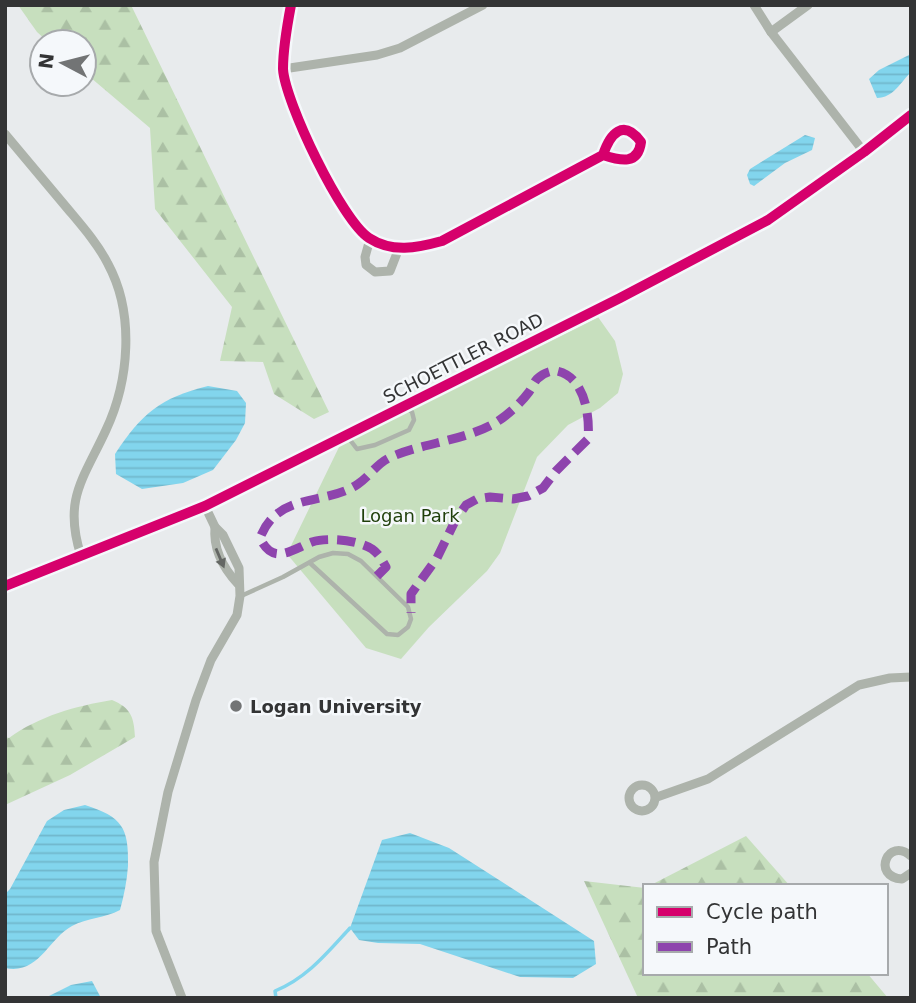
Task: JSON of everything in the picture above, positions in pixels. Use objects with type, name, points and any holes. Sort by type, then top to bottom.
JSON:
[{"type":"street","points":[[291,5],[284,69],[288,94],[322,169],[355,226],[370,239],[399,248],[418,248],[442,242],[603,155]]},
{"type":"street","points":[[284,69],[377,55],[400,48],[483,5]]},
{"type":"street","points":[[754,5],[771,32],[864,152]]},
{"type":"street","points":[[771,32],[808,5]]},
{"type":"street","name":"SCHOETTLER ROAD","points":[[5,586],[205,506],[405,407],[768,220],[911,115]]},
{"type":"street","points":[[5,134],[92,238],[109,265],[123,311],[126,362],[119,398],[107,429],[79,483],[74,503],[74,533],[81,556]]},
{"type":"street","points":[[370,239],[365,257],[366,265],[375,272],[390,271],[399,248]]},
{"type":"street","points":[[182,998],[156,931],[153,862],[168,792],[196,700],[211,660],[237,615],[240,596],[238,584],[227,572],[213,541],[215,527],[205,506]]},
{"type":"street","points":[[657,797],[708,779],[859,685],[890,678],[911,677]]},
{"type":"street","points":[[909,878],[898,879],[889,875],[885,862],[889,854],[897,850],[911,856]]},
{"type":"lane","points":[[347,436],[358,449],[375,445],[409,430],[414,420],[412,412],[405,407]]},
{"type":"lane","points":[[240,596],[310,563],[333,553],[355,556],[408,607],[411,619],[408,627],[398,635],[387,634],[310,563]]},
{"type":"green space","points":[[18,5],[131,5],[329,412],[314,419],[274,394],[263,362],[220,361],[232,307],[155,209],[150,128],[98,84],[98,28],[34,28]]},
{"type":"green space","name":"Logan Park","points":[[598,317],[615,341],[623,374],[618,393],[600,408],[568,425],[537,457],[500,553],[487,571],[429,627],[401,659],[366,648],[287,554],[340,445]]},
{"type":"green space","points":[[112,700],[130,714],[135,737],[70,775],[5,805],[5,737],[9,738],[58,713]]},
{"type":"green space","points":[[746,836],[788,884],[653,884]]},
{"type":"green space","points":[[584,881],[643,888],[643,975],[869,975],[888,998],[638,998]]},
{"type":"water","points":[[911,54],[911,72],[892,92],[877,98],[869,79],[879,70]]},
{"type":"water","points":[[805,135],[815,138],[812,150],[785,163],[754,186],[750,184],[747,175],[750,169]]},
{"type":"water","points":[[208,386],[237,391],[246,403],[245,423],[236,440],[213,470],[183,483],[142,489],[116,474],[115,454],[144,418],[177,396]]},
{"type":"water","points":[[85,805],[115,819],[125,833],[128,866],[120,910],[72,926],[35,961],[26,966],[17,969],[5,968],[5,894],[47,821],[64,810]]},
{"type":"water","points":[[410,833],[449,848],[594,941],[596,964],[573,978],[520,977],[420,944],[359,940],[350,928],[382,840]]},
{"type":"water","points":[[92,981],[101,998],[45,998],[71,985]]},
{"type":"waterway","points":[[276,998],[275,991],[307,972],[350,928]]},
{"type":"marked path","points":[[377,576],[386,567],[374,551],[359,543],[318,540],[290,552],[277,554],[265,547],[260,538],[268,523],[290,506],[345,491],[391,457],[493,424],[517,406],[536,380],[544,374],[557,371],[574,381],[584,399],[588,439],[543,488],[528,496],[513,499],[490,497],[477,499],[466,505],[437,558],[411,594],[411,613]]},
{"type":"cycle path","points":[[291,5],[283,69],[293,107],[317,160],[344,209],[358,227],[378,243],[405,248],[442,241],[603,155],[622,160],[632,158],[641,142],[623,130],[613,135],[603,155]]},
{"type":"cycle path","points":[[5,586],[205,506],[620,298],[768,220],[911,115]]},
{"type":"place","name":"Logan University","points":[[236,706]]}]
